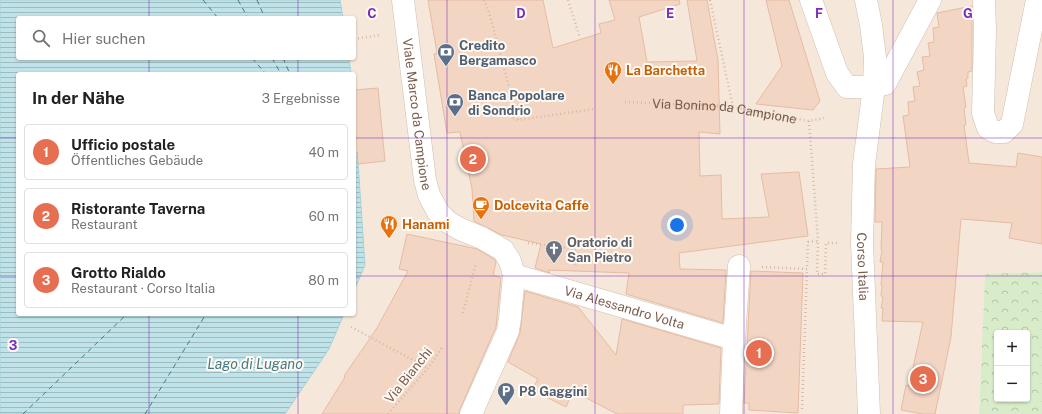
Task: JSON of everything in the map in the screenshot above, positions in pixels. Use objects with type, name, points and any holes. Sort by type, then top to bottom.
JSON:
[{"type":"street","name":"Viale Marco da Campione","points":[[403,0],[428,195],[438,212],[448,222],[482,238]]},
{"type":"street","points":[[811,0],[837,73],[847,87],[874,87],[884,84],[918,19],[930,0]]},
{"type":"street","name":"Corso Italia","points":[[866,0],[874,44],[874,87],[864,164],[862,242],[869,414]]},
{"type":"street","points":[[984,0],[985,30],[983,113],[988,128],[995,132],[1004,132],[1012,124],[1037,0]]},
{"type":"street","points":[[471,414],[508,331],[514,275],[510,261],[503,250],[482,238]]},
{"type":"street","points":[[731,414],[739,266]]},
{"type":"street","name":"Via Alessandro Volta","points":[[514,275],[734,339]]},
{"type":"path","points":[[484,0],[489,12],[518,120]]},
{"type":"path","points":[[568,0],[580,38]]},
{"type":"path","points":[[710,0],[732,107]]},
{"type":"path","points":[[356,39],[381,35]]},
{"type":"path","name":"Via Bonino da Campione","points":[[625,102],[732,107],[809,121],[824,118]]},
{"type":"path","points":[[513,118],[518,120],[594,109]]},
{"type":"path","points":[[809,121],[818,241],[817,274],[825,274],[826,242]]},
{"type":"path","points":[[463,313],[482,238]]},
{"type":"path","points":[[802,409],[808,242],[818,241]]},
{"type":"path","points":[[739,266],[807,269]]},
{"type":"path","points":[[352,327],[428,368]]},
{"type":"path","name":"Via Bianchi","points":[[388,414],[428,368],[442,348]]},
{"type":"shaded area","points":[[340,0],[1042,0],[1042,272],[985,275],[979,414],[285,414],[329,349],[343,316],[356,316],[356,286],[365,265],[356,132],[356,72],[351,72],[349,60],[356,60],[356,16],[343,16]]},
{"type":"green space","points":[[1042,272],[1042,414],[979,414],[985,274]]},
{"type":"water","name":"Lago di Lugano","points":[[0,0],[340,0],[343,16],[16,16],[16,60],[349,60],[351,72],[16,72],[16,316],[343,316],[329,349],[285,414],[0,414]]},
{"type":"water","points":[[356,132],[365,265],[356,286]]},
{"type":"building","points":[[428,0],[543,0],[553,48],[601,33],[599,24],[615,20],[609,0],[679,0],[680,4],[639,17],[647,62],[697,61],[687,0],[707,0],[718,60],[720,134],[699,132],[700,176],[721,175],[722,219],[769,217],[761,174],[799,172],[808,236],[679,253],[680,269],[726,270],[723,323],[626,294],[629,273],[548,270],[550,273],[535,268],[541,244],[502,235],[474,221],[472,189],[460,132],[447,133],[434,54],[437,53]]},
{"type":"building","points":[[766,0],[789,0],[820,101],[813,110],[756,104],[782,66]]},
{"type":"building","points":[[972,6],[972,71],[968,72],[968,78],[966,79],[967,86],[963,87],[966,107],[964,108],[966,125],[964,125],[969,163],[1016,167],[1018,153],[1042,157],[1042,244],[1009,238],[1012,223],[961,219],[951,337],[935,414],[923,414],[901,410],[906,385],[909,386],[923,322],[882,321],[883,308],[881,308],[883,297],[881,296],[881,285],[883,262],[880,262],[882,250],[882,222],[875,222],[876,169],[910,167],[903,116],[909,115],[908,102],[915,101],[913,87],[920,86],[917,72],[924,70],[922,57],[930,56],[928,43],[934,42],[933,28],[939,27],[937,13]]},
{"type":"building","points":[[378,88],[385,161],[358,164],[356,152],[356,90]]},
{"type":"building","points":[[407,234],[477,249],[494,259],[496,262],[493,275],[501,278],[496,327],[459,414],[322,414],[345,377],[344,376],[377,328],[408,271],[399,269]]},
{"type":"building","points":[[751,271],[803,273],[798,413],[749,410],[749,403],[744,403]]},
{"type":"building","points":[[525,291],[578,307],[616,355],[622,319],[721,348],[719,404],[683,405],[683,414],[617,414],[573,391],[566,407],[532,390],[538,379],[508,362],[520,333]]},
{"type":"ferry route","points":[[203,0],[216,16]]},
{"type":"ferry route","points":[[238,0],[247,16]]},
{"type":"ferry route","points":[[257,0],[264,16]]},
{"type":"ferry route","points":[[254,60],[264,72]]},
{"type":"ferry route","points":[[273,60],[280,72]]},
{"type":"ferry route","points":[[284,60],[289,72]]},
{"type":"ferry route","points":[[23,414],[125,316]]},
{"type":"ferry route","points":[[145,414],[205,316]]},
{"type":"place","name":"Credito Bergamasco","points":[[446,67]]},
{"type":"place","name":"La Barchetta","points":[[613,85]]},
{"type":"place","name":"Banca Popolare di Sondrio","points":[[455,117]]},
{"type":"place","name":"Ristorante Taverna","points":[[473,159]]},
{"type":"place","name":"Dolcevita Caffe","points":[[481,220]]},
{"type":"place","name":"Hanami","points":[[389,239]]},
{"type":"place","name":"Oratorio di San Pietro","points":[[554,264]]},
{"type":"place","name":"Ufficio postale","points":[[759,353]]},
{"type":"place","name":"Grotto Rialdo","points":[[923,379]]},
{"type":"place","name":"P8 Gaggini","points":[[506,406]]}]
